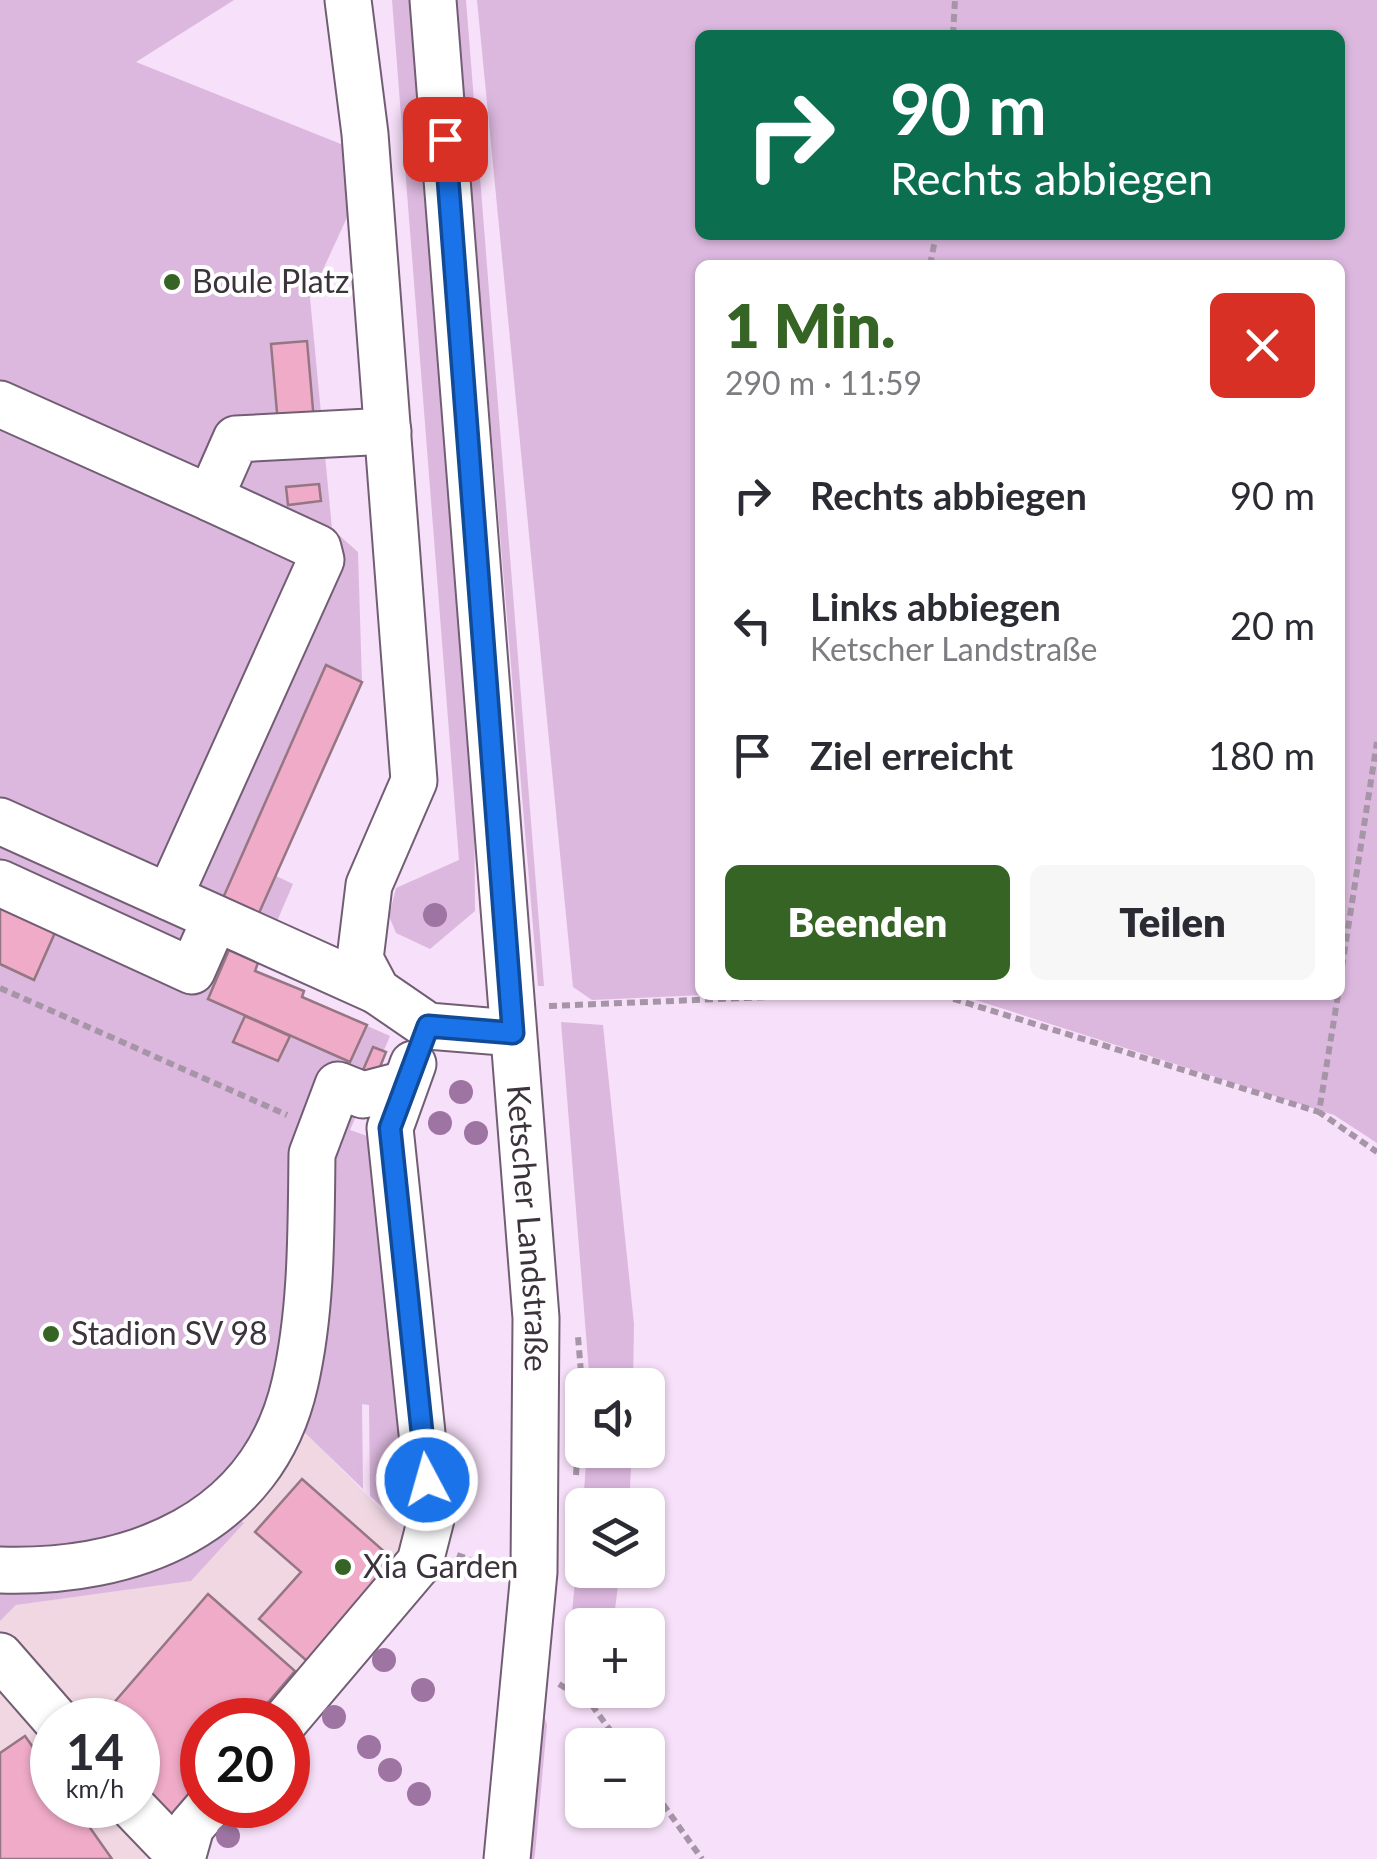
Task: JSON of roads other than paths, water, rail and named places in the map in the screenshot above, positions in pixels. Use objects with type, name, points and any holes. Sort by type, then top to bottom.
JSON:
[{"type":"street","points":[[348,0],[365,134],[414,781],[369,884],[360,959],[377,991]]},
{"type":"street","name":"Ketscher Landstraße","points":[[433,0],[536,1318],[534,1572],[507,1859]]},
{"type":"street","points":[[0,404],[318,548],[321,560],[169,897]]},
{"type":"street","points":[[210,498],[236,438],[388,431]]},
{"type":"street","points":[[215,918],[192,972],[3,887],[15,828],[169,897],[377,991],[428,1026],[513,1033]]},
{"type":"street","points":[[305,1698],[420,1562],[428,1543],[431,1520],[390,1128],[428,1026]]},
{"type":"street","points":[[0,1570],[113,1562],[150,1550],[191,1528],[230,1498],[258,1465],[280,1430],[295,1385],[305,1325],[312,1154],[320,1130],[338,1085],[363,1095],[405,1084]]},
{"type":"street","points":[[0,1656],[37,1698]]},
{"type":"street","points":[[153,1828],[181,1858],[191,1828]]},
{"type":"place","name":"Boule Platz","points":[[172,282]]},
{"type":"place","name":"Stadion SV 98","points":[[51,1334]]},
{"type":"place","name":"Xia Garden","points":[[343,1567]]}]
